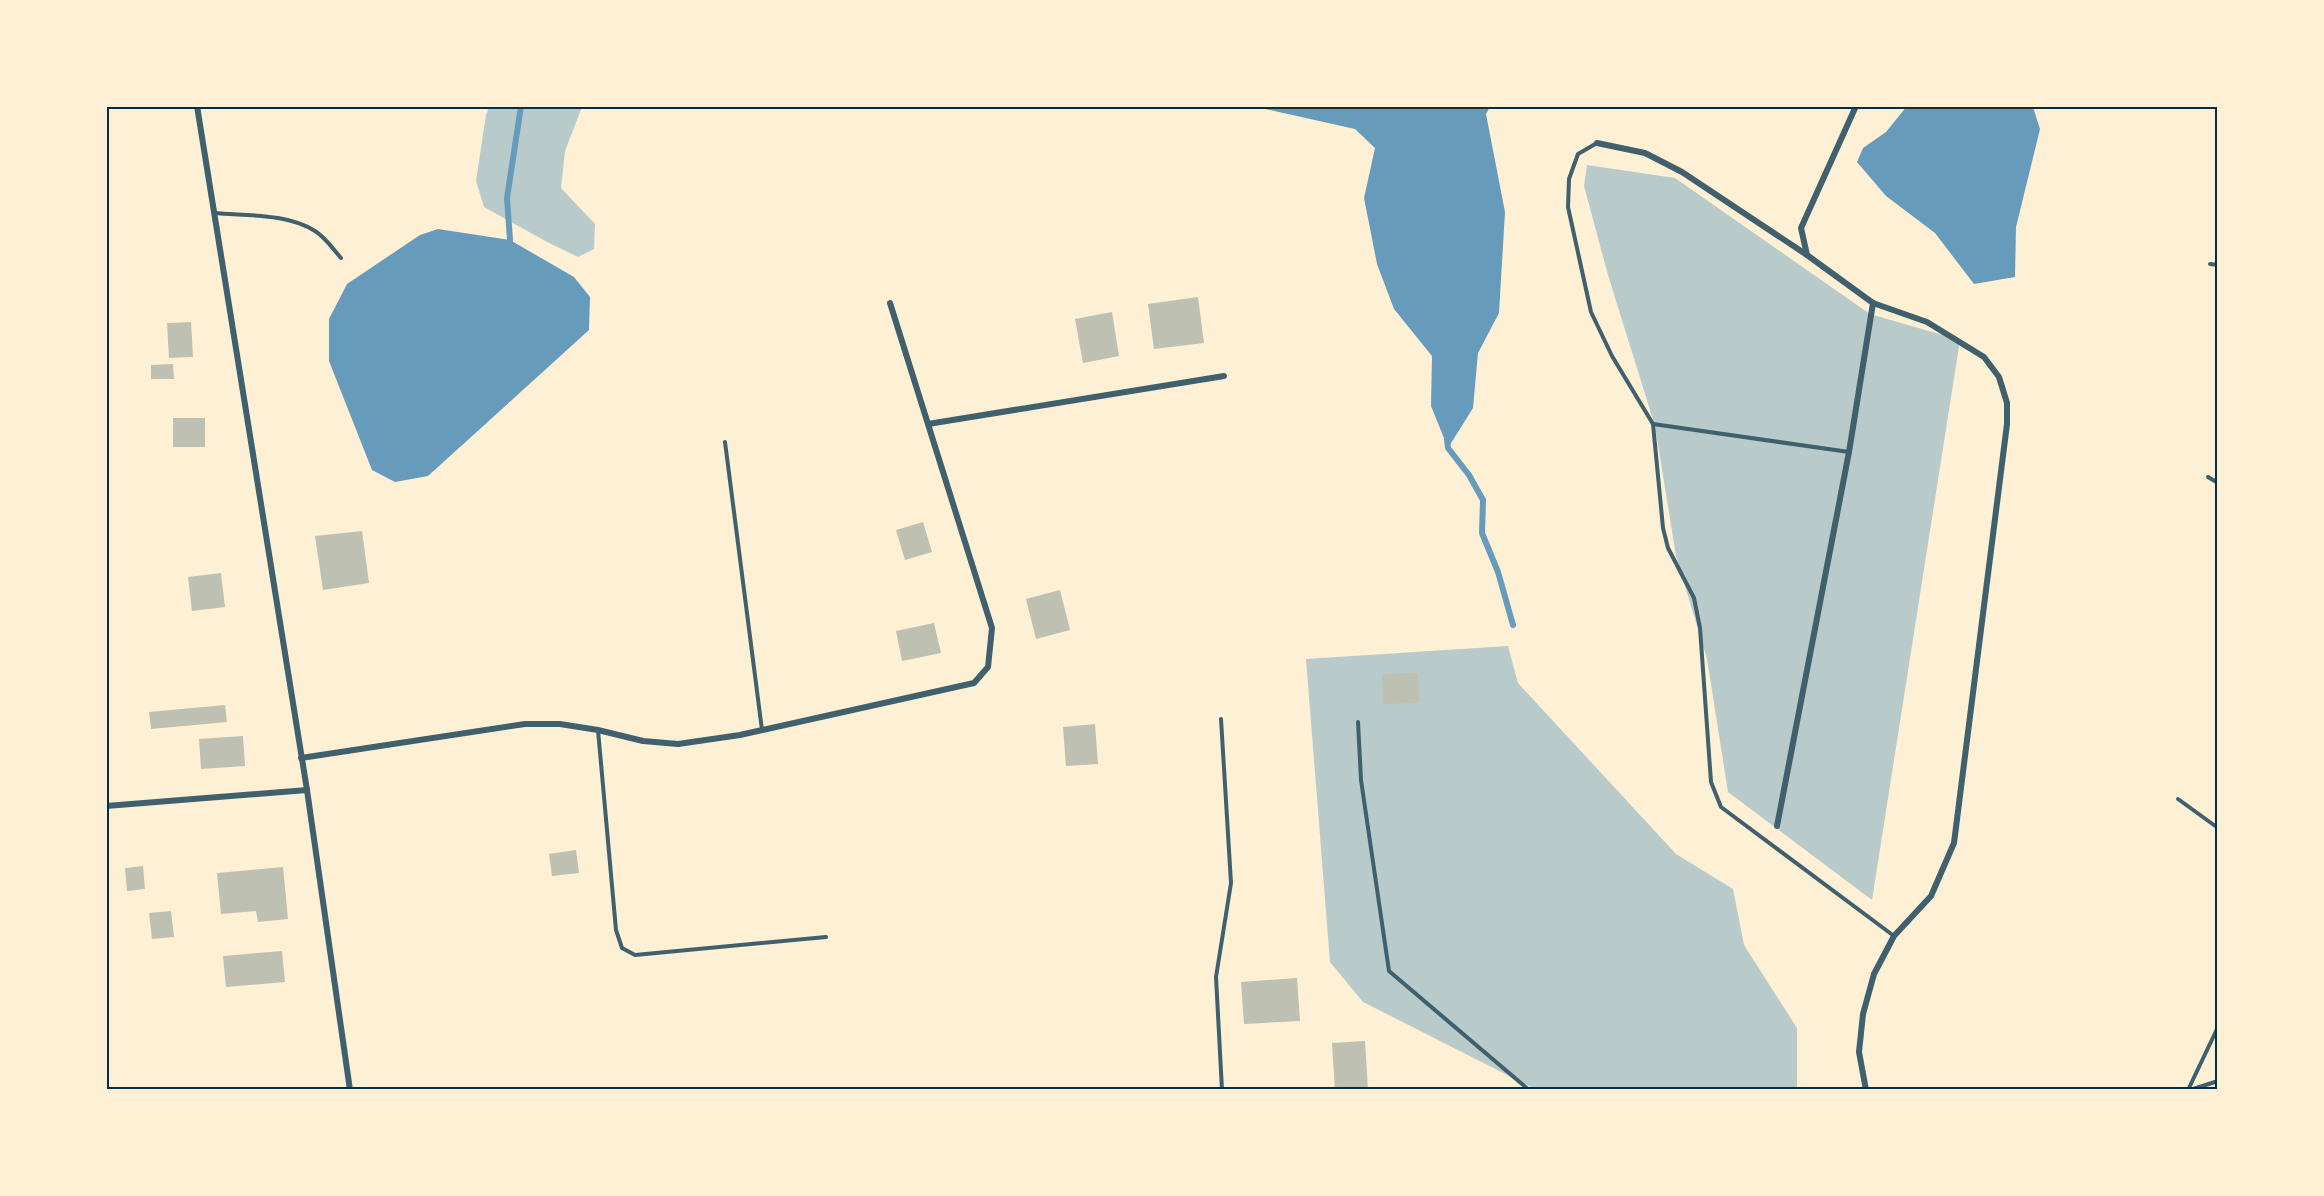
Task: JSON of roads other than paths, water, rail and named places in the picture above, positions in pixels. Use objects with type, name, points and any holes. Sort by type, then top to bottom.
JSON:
[{"type":"street","points":[[197,106],[307,790],[350,1089]]},
{"type":"street","points":[[1807,255],[1802,228],[1856,106]]},
{"type":"street","points":[[1597,142],[1645,153],[1682,171],[1807,255],[1873,303],[1927,322],[1984,357],[1999,377],[2007,403],[2007,423],[1954,843],[1931,896],[1894,936],[1874,974],[1863,1014],[1860,1052],[1866,1089]]},
{"type":"street","points":[[302,758],[525,724],[560,724],[643,741],[678,744],[740,735],[974,683],[988,668],[992,628],[891,303]]},
{"type":"street","points":[[1777,826],[1848,452],[1873,303]]},
{"type":"street","points":[[928,424],[1224,376]]},
{"type":"street","points":[[106,806],[307,790]]},
{"type":"lane","points":[[1597,142],[1578,154],[1569,179],[1568,207],[1591,312],[1612,356],[1653,424],[1663,528],[1668,548],[1695,598],[1700,628],[1711,782],[1722,807],[1894,936]]},
{"type":"lane","points":[[214,213],[292,222],[314,230],[341,258]]},
{"type":"lane","points":[[2210,264],[2217,265]]},
{"type":"lane","points":[[1653,424],[1848,452]]},
{"type":"lane","points":[[725,442],[762,730]]},
{"type":"lane","points":[[2208,477],[2217,483]]},
{"type":"lane","points":[[1221,719],[1231,883],[1216,977],[1222,1089]]},
{"type":"lane","points":[[1358,722],[1361,780],[1389,971],[1529,1089]]},
{"type":"lane","points":[[598,730],[616,930],[622,948],[635,955],[826,937]]},
{"type":"lane","points":[[2178,799],[2217,828]]},
{"type":"lane","points":[[2189,1089],[2217,1027]]},
{"type":"lane","points":[[2189,1089],[2217,1081]]},
{"type":"water","points":[[1907,106],[2033,107],[2040,129],[2016,227],[2015,277],[1974,284],[1935,233],[1886,196],[1857,162],[1863,148],[1886,132]]},
{"type":"water","points":[[1256,107],[1490,107],[1486,114],[1505,212],[1499,313],[1478,353],[1473,408],[1448,448],[1431,406],[1432,356],[1394,309],[1377,264],[1364,198],[1375,148],[1355,129]]},
{"type":"water","points":[[438,229],[510,240],[574,277],[590,297],[589,330],[428,476],[395,482],[372,470],[329,361],[329,319],[347,284],[420,235]]},
{"type":"waterway","points":[[510,240],[507,198],[521,106]]},
{"type":"waterway","points":[[1447,440],[1448,448],[1469,475],[1483,500],[1482,533],[1498,572],[1513,625]]}]
